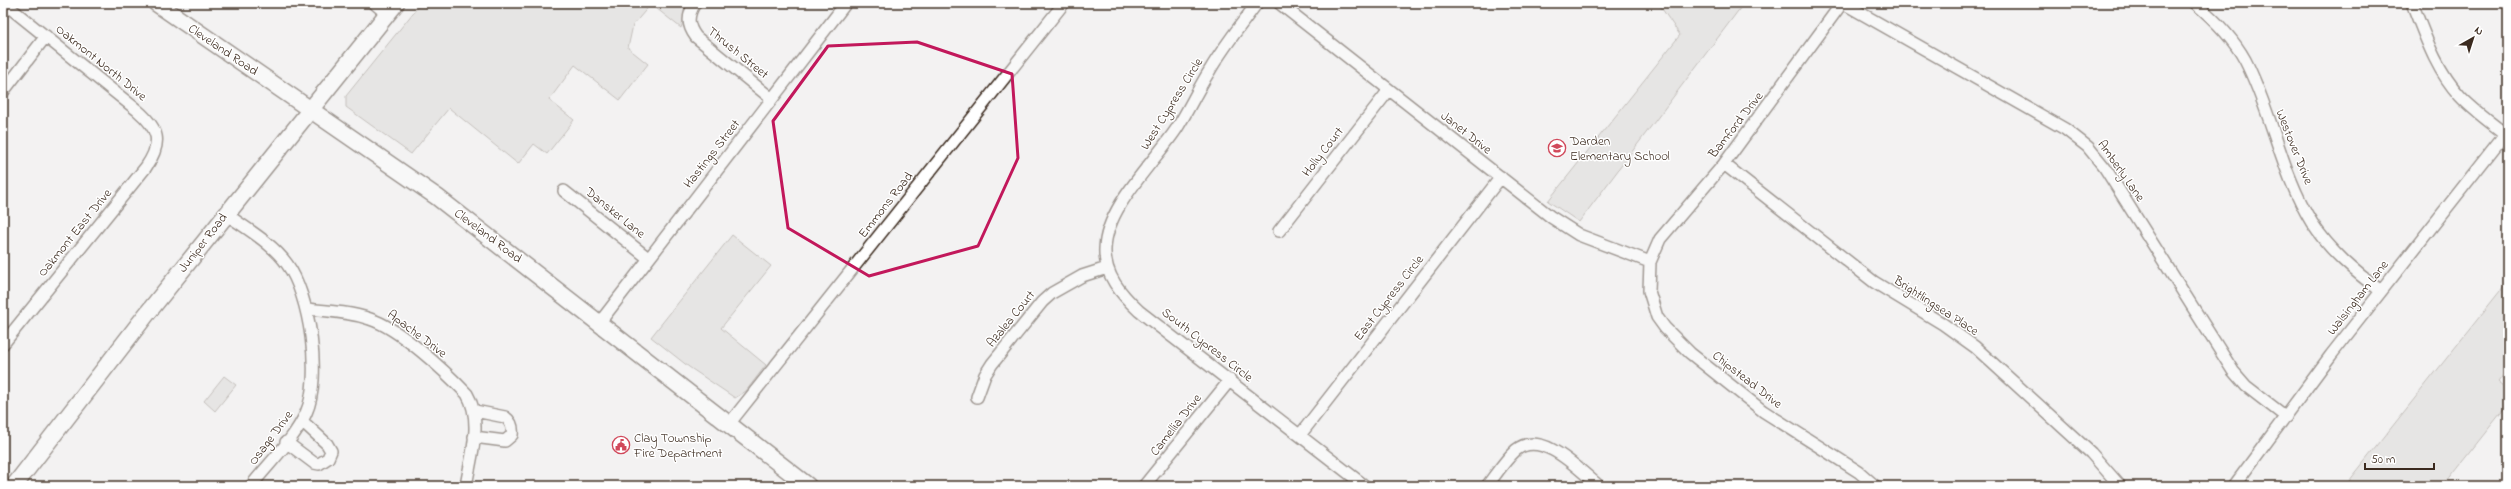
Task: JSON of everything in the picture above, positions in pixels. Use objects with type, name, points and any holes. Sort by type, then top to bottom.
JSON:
[{"type":"main road","name":"Cleveland Road","points":[[158,4],[437,197],[600,322],[808,486]]},
{"type":"main road","name":"Juniper Road","points":[[14,486],[226,214],[392,9]]},
{"type":"street","name":"Oakmont North Drive","points":[[4,3],[138,110],[153,126],[156,134]]},
{"type":"street","points":[[374,3],[392,9]]},
{"type":"street","name":"Thrush Street","points":[[695,3],[689,15],[689,25],[702,43],[772,100]]},
{"type":"street","name":"Hastings Street","points":[[600,322],[846,3]]},
{"type":"street","name":"Emmons Road","points":[[729,424],[1064,3]]},
{"type":"street","name":"West Cypress Circle","points":[[1107,268],[1105,245],[1112,218],[1177,128],[1210,69],[1257,3]]},
{"type":"street","name":"Janet Drive","points":[[1278,3],[1551,217],[1579,235],[1650,262]]},
{"type":"street","name":"Bamford Drive","points":[[1650,262],[1660,239],[1724,164],[1843,3]]},
{"type":"street","name":"Amberly Lane","points":[[1843,3],[2065,129],[2088,148],[2105,168],[2237,375],[2246,386],[2286,417]]},
{"type":"street","name":"Westover Drive","points":[[2195,3],[2220,26],[2244,59],[2294,185],[2312,223],[2330,247],[2362,276],[2382,291]]},
{"type":"street","points":[[2412,3],[2433,56],[2449,83],[2474,109],[2507,132]]},
{"type":"street","points":[[3,92],[46,36]]},
{"type":"street","name":"Holly Court","points":[[1279,230],[1389,90]]},
{"type":"street","name":"Walsingham Lane","points":[[2234,486],[2382,291],[2507,132]]},
{"type":"street","name":"Oakmont East Drive","points":[[3,344],[146,167],[156,151],[156,134]]},
{"type":"street","name":"Brightlingsea Place","points":[[1724,164],[1874,282],[1943,324],[1975,347],[2091,453],[2120,486]]},
{"type":"street","name":"East Cypress Circle","points":[[1300,435],[1501,177]]},
{"type":"street","name":"Dansker Lane","points":[[564,191],[648,258]]},
{"type":"street","points":[[226,214],[271,248],[286,263],[300,286],[306,309]]},
{"type":"street","name":"Chipstead Drive","points":[[1650,262],[1649,290],[1652,305],[1657,317],[1673,338],[1763,410],[1852,468],[1875,486]]},
{"type":"street","name":"South Cypress Circle","points":[[1107,268],[1113,281],[1126,298],[1365,486]]},
{"type":"street","name":"Azalea Court","points":[[976,397],[985,374],[1042,302],[1066,284],[1107,268]]},
{"type":"street","name":"Apache Drive","points":[[306,309],[358,316],[380,323],[396,333],[455,382],[467,394],[475,411],[474,437],[466,486]]},
{"type":"street","name":"Osage Drive","points":[[251,486],[302,421],[309,405],[313,378],[306,309]]},
{"type":"street","name":"Camellia Drive","points":[[1144,486],[1230,380]]},
{"type":"street","points":[[474,437],[505,441],[512,435],[513,430],[512,424],[506,417],[475,411]]},
{"type":"street","points":[[286,442],[314,463],[319,464],[328,458],[331,451],[328,444],[302,421]]},
{"type":"street","points":[[1487,486],[1510,456],[1525,445],[1542,444],[1558,454],[1599,486]]},
{"type":"highlighted area","points":[[917,42],[1012,74],[1018,158],[978,246],[869,276],[788,228],[773,121],[828,46]]},
{"type":"shaded area","points":[[421,3],[689,3],[681,28],[651,4],[633,25],[628,48],[648,64],[620,100],[575,65],[549,100],[574,120],[547,154],[534,144],[518,164],[449,108],[411,154],[346,107],[346,96]]},
{"type":"shaded area","points":[[1658,3],[1744,3],[1579,222],[1548,201],[1680,35]]},
{"type":"shaded area","points":[[732,235],[771,266],[721,328],[766,365],[746,391],[735,398],[689,367],[651,337]]},
{"type":"shaded area","points":[[2508,281],[2508,369],[2498,382],[2508,390],[2508,404],[2443,486],[2345,486]]},
{"type":"shaded area","points":[[224,376],[236,385],[215,411],[204,401]]},
{"type":"place","name":"Darden Elementary School","points":[[1557,148]]},
{"type":"place","name":"Clay Township Fire Department","points":[[621,445]]}]
